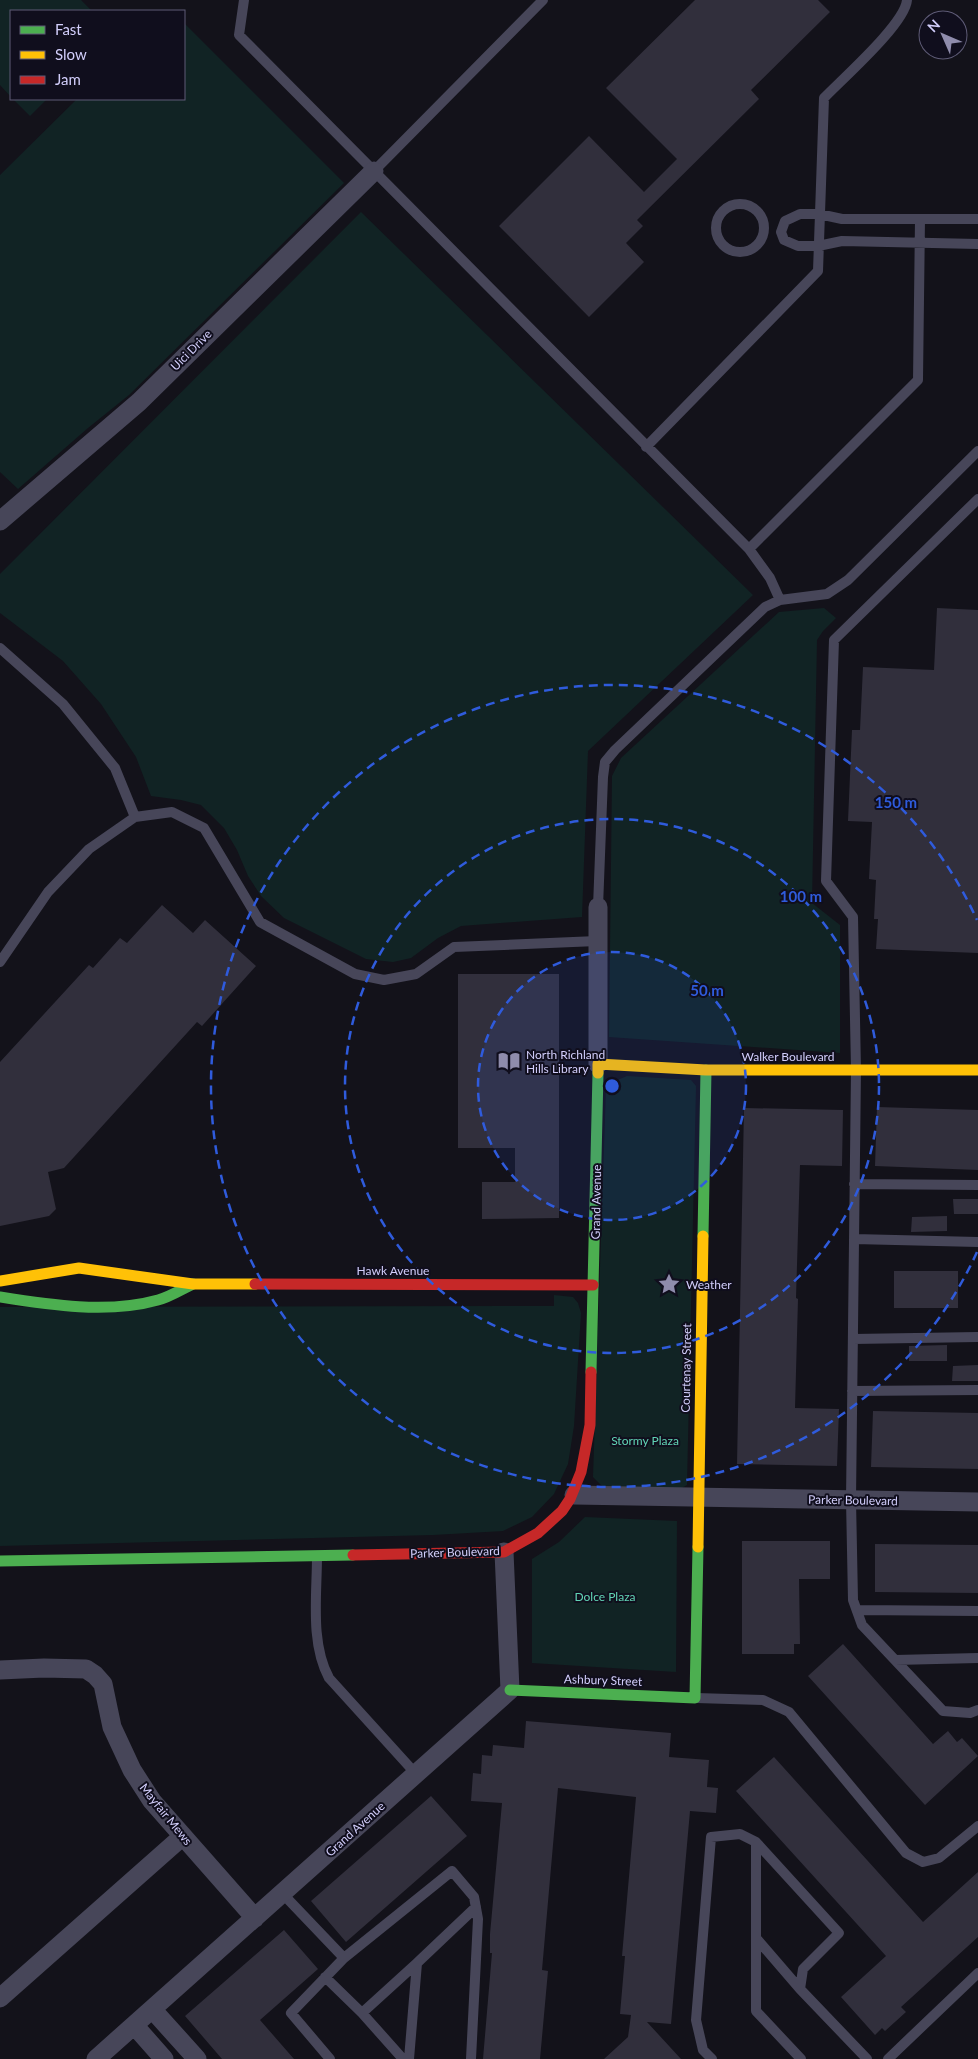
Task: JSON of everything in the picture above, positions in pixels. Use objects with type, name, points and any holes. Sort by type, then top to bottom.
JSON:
[{"type":"street","name":"Uici Drive","points":[[0,520],[139,402],[374,171]]},
{"type":"street","name":"Grand Avenue","points":[[574,1495],[585,1463],[590,1425],[598,1064],[598,907]]},
{"type":"street","name":"Walker Boulevard","points":[[598,1064],[706,1070],[978,1070]]},
{"type":"street","name":"Courtenay Street","points":[[695,1698],[697,1497],[706,1070]]},
{"type":"street","name":"Hawk Avenue","points":[[0,1281],[80,1268],[193,1284],[594,1285]]},
{"type":"street","name":"Hawk Avenue","points":[[0,1297],[36,1303],[130,1304],[158,1300],[193,1284]]},
{"type":"street","name":"Parker Boulevard","points":[[0,1561],[504,1552],[538,1533],[560,1514],[574,1495],[978,1502]]},
{"type":"street","points":[[504,1552],[510,1690]]},
{"type":"street","name":"Mayfair Mews","points":[[0,1670],[86,1669],[95,1675],[103,1684],[112,1727],[132,1770],[152,1801],[255,1918]]},
{"type":"street","name":"Grand Avenue","points":[[96,2059],[510,1690]]},
{"type":"street","name":"Ashbury Street","points":[[510,1690],[695,1698]]},
{"type":"street","points":[[0,1998],[184,1836]]},
{"type":"street","points":[[152,2009],[196,2059]]},
{"type":"street","points":[[134,2025],[164,2059]]},
{"type":"lane","points":[[244,0],[239,35],[749,549],[770,578],[780,600]]},
{"type":"lane","points":[[374,171],[543,0]]},
{"type":"lane","points":[[646,447],[818,271],[824,98],[893,27],[906,6],[907,0]]},
{"type":"lane","points":[[742,204],[756,210],[764,223],[764,231],[762,239],[750,250],[733,252],[726,248],[716,235],[716,227],[721,212],[727,207],[742,204]]},
{"type":"lane","points":[[978,219],[842,219],[819,214],[800,214],[784,221],[781,232],[784,240],[793,245],[818,246],[842,240],[978,244]]},
{"type":"lane","points":[[749,549],[918,380],[920,219]]},
{"type":"lane","points":[[764,231],[781,232]]},
{"type":"lane","points":[[598,907],[603,777],[605,762],[615,750],[765,607],[780,600],[827,594],[848,580],[978,452]]},
{"type":"lane","points":[[978,499],[834,640],[826,881],[853,917],[856,1070],[851,1500],[853,1600],[862,1625],[943,1711],[970,1712],[978,1710]]},
{"type":"lane","points":[[0,648],[63,704],[115,768],[135,816]]},
{"type":"lane","points":[[0,962],[48,892],[89,849],[135,816],[172,812],[204,828],[260,922],[355,974],[384,980],[416,974],[454,947],[597,941]]},
{"type":"lane","points":[[854,1184],[978,1185]]},
{"type":"lane","points":[[854,1239],[978,1242]]},
{"type":"lane","points":[[852,1339],[978,1338]]},
{"type":"lane","points":[[852,1391],[978,1390]]},
{"type":"lane","points":[[316,1555],[317,1624],[320,1656],[324,1668],[329,1678],[416,1774]]},
{"type":"lane","points":[[857,1610],[978,1611]]},
{"type":"lane","points":[[895,1660],[978,1658]]},
{"type":"lane","points":[[695,1698],[763,1700],[789,1712],[906,1853],[923,1862],[939,1858],[978,1826]]},
{"type":"lane","points":[[712,2059],[704,2050],[696,2020],[711,1837],[740,1834],[756,1842],[839,1932],[803,1969],[800,1989]]},
{"type":"lane","points":[[756,1842],[756,2011],[801,2059]]},
{"type":"lane","points":[[330,2059],[291,2013],[344,1958],[452,1871],[474,1897],[478,1919],[470,2059]]},
{"type":"lane","points":[[282,1894],[344,1958]]},
{"type":"lane","points":[[362,2013],[476,1907]]},
{"type":"lane","points":[[756,1938],[800,1989],[867,2059]]},
{"type":"lane","points":[[409,2059],[417,1963]]},
{"type":"lane","points":[[888,2059],[978,1973]]},
{"type":"lane","points":[[325,1977],[362,2013],[403,2059]]},
{"type":"green space","points":[[0,0],[81,0],[91,10],[10,10],[10,96],[0,85]]},
{"type":"green space","points":[[185,24],[344,183],[129,395],[18,489],[0,472],[0,175],[76,100],[185,100]]},
{"type":"green space","points":[[14,100],[46,100],[30,116]]},
{"type":"green space","points":[[361,212],[753,595],[588,751],[582,917],[461,926],[438,938],[411,958],[393,962],[366,959],[284,918],[261,896],[248,876],[237,850],[224,828],[201,805],[151,796],[136,757],[101,704],[63,661],[0,613],[0,574]]},
{"type":"green space","points":[[824,608],[836,618],[817,640],[812,903],[840,925],[840,1053],[609,1037],[612,776],[621,758],[779,612]]},
{"type":"green space","name":"Stormy Plaza","points":[[627,1076],[691,1080],[696,1086],[687,1485],[680,1489],[602,1486],[593,1477],[606,1089],[613,1082]]},
{"type":"green space","points":[[554,1295],[573,1297],[578,1303],[581,1313],[574,1426],[568,1464],[554,1494],[532,1517],[503,1531],[433,1535],[0,1546],[0,1307],[554,1306]]},
{"type":"green space","name":"Dolce Plaza","points":[[585,1517],[677,1521],[676,1672],[532,1663],[532,1559],[559,1542]]},
{"type":"building","points":[[695,0],[818,0],[830,12],[751,90],[759,99],[637,220],[643,226],[626,243],[644,262],[589,317],[499,226],[589,136],[644,192],[677,159],[606,88]]},
{"type":"building","points":[[937,608],[978,610],[978,953],[876,949],[878,919],[874,919],[876,880],[869,879],[872,822],[848,821],[852,730],[860,730],[863,667],[934,670]]},
{"type":"building","points":[[162,905],[193,933],[205,920],[256,966],[202,1026],[197,1022],[64,1168],[48,1172],[56,1209],[49,1216],[0,1226],[0,1062],[89,965],[93,968],[120,938],[127,943]]},
{"type":"building","name":"North Richland Hills Library","points":[[458,974],[559,974],[559,1218],[482,1219],[482,1182],[515,1182],[515,1148],[458,1148]]},
{"type":"building","points":[[877,1107],[978,1110],[978,1170],[875,1166]]},
{"type":"building","points":[[744,1108],[843,1110],[842,1166],[800,1165],[796,1298],[798,1299],[795,1408],[839,1409],[837,1466],[737,1464]]},
{"type":"building","points":[[953,1199],[978,1199],[978,1214],[954,1214]]},
{"type":"building","points":[[947,1216],[947,1231],[911,1232],[912,1217]]},
{"type":"building","points":[[894,1271],[958,1271],[958,1308],[894,1308]]},
{"type":"building","points":[[947,1345],[947,1361],[909,1361],[909,1346]]},
{"type":"building","points":[[978,1365],[978,1381],[952,1381],[953,1366]]},
{"type":"building","points":[[873,1411],[978,1413],[978,1469],[871,1467]]},
{"type":"building","points":[[742,1541],[830,1541],[830,1579],[799,1579],[800,1644],[794,1644],[794,1654],[742,1654]]},
{"type":"building","points":[[875,1544],[978,1545],[978,1593],[875,1592]]},
{"type":"building","points":[[843,1644],[933,1744],[948,1731],[957,1742],[962,1738],[978,1756],[925,1805],[808,1676]]},
{"type":"building","points":[[526,1721],[671,1733],[669,1757],[709,1760],[707,1787],[718,1788],[716,1813],[690,1811],[671,2024],[647,2022],[681,2059],[604,2059],[628,2037],[631,2015],[620,2014],[625,1956],[622,1956],[636,1797],[558,1788],[542,1970],[548,1971],[540,2059],[483,2059],[492,1953],[490,1953],[490,1934],[502,1803],[471,1801],[473,1773],[481,1774],[482,1755],[492,1756],[493,1745],[524,1748]]},
{"type":"building","points":[[774,1757],[923,1922],[978,1872],[978,1937],[901,2007],[906,2012],[885,2031],[882,2028],[875,2035],[841,1997],[886,1956],[736,1791]]},
{"type":"building","points":[[431,1796],[467,1836],[346,1942],[311,1901]]},
{"type":"building","points":[[284,1930],[318,1969],[260,2020],[294,2059],[222,2059],[185,2016]]},
{"type":"traffic: fast","points":[[703,1236],[706,1070]]},
{"type":"traffic: fast","points":[[591,1372],[598,1073]]},
{"type":"traffic: fast","points":[[0,1297],[79,1307],[119,1307],[162,1299],[193,1284]]},
{"type":"traffic: fast","points":[[510,1690],[695,1698],[698,1547]]},
{"type":"traffic: fast","points":[[0,1561],[353,1555]]},
{"type":"traffic: slow","points":[[598,1073],[598,1064],[706,1070],[978,1070]]},
{"type":"traffic: slow","points":[[698,1547],[703,1236]]},
{"type":"traffic: slow","points":[[0,1281],[79,1268],[193,1284],[255,1284]]},
{"type":"traffic: jam","points":[[255,1284],[593,1285]]},
{"type":"traffic: jam","points":[[353,1555],[504,1552],[538,1533],[562,1511],[570,1499],[581,1472],[590,1425],[591,1372]]},
{"type":"place","name":"North Richland Hills Library","points":[[509,1061]]},
{"type":"place","name":"Weather","points":[[669,1284]]}]
